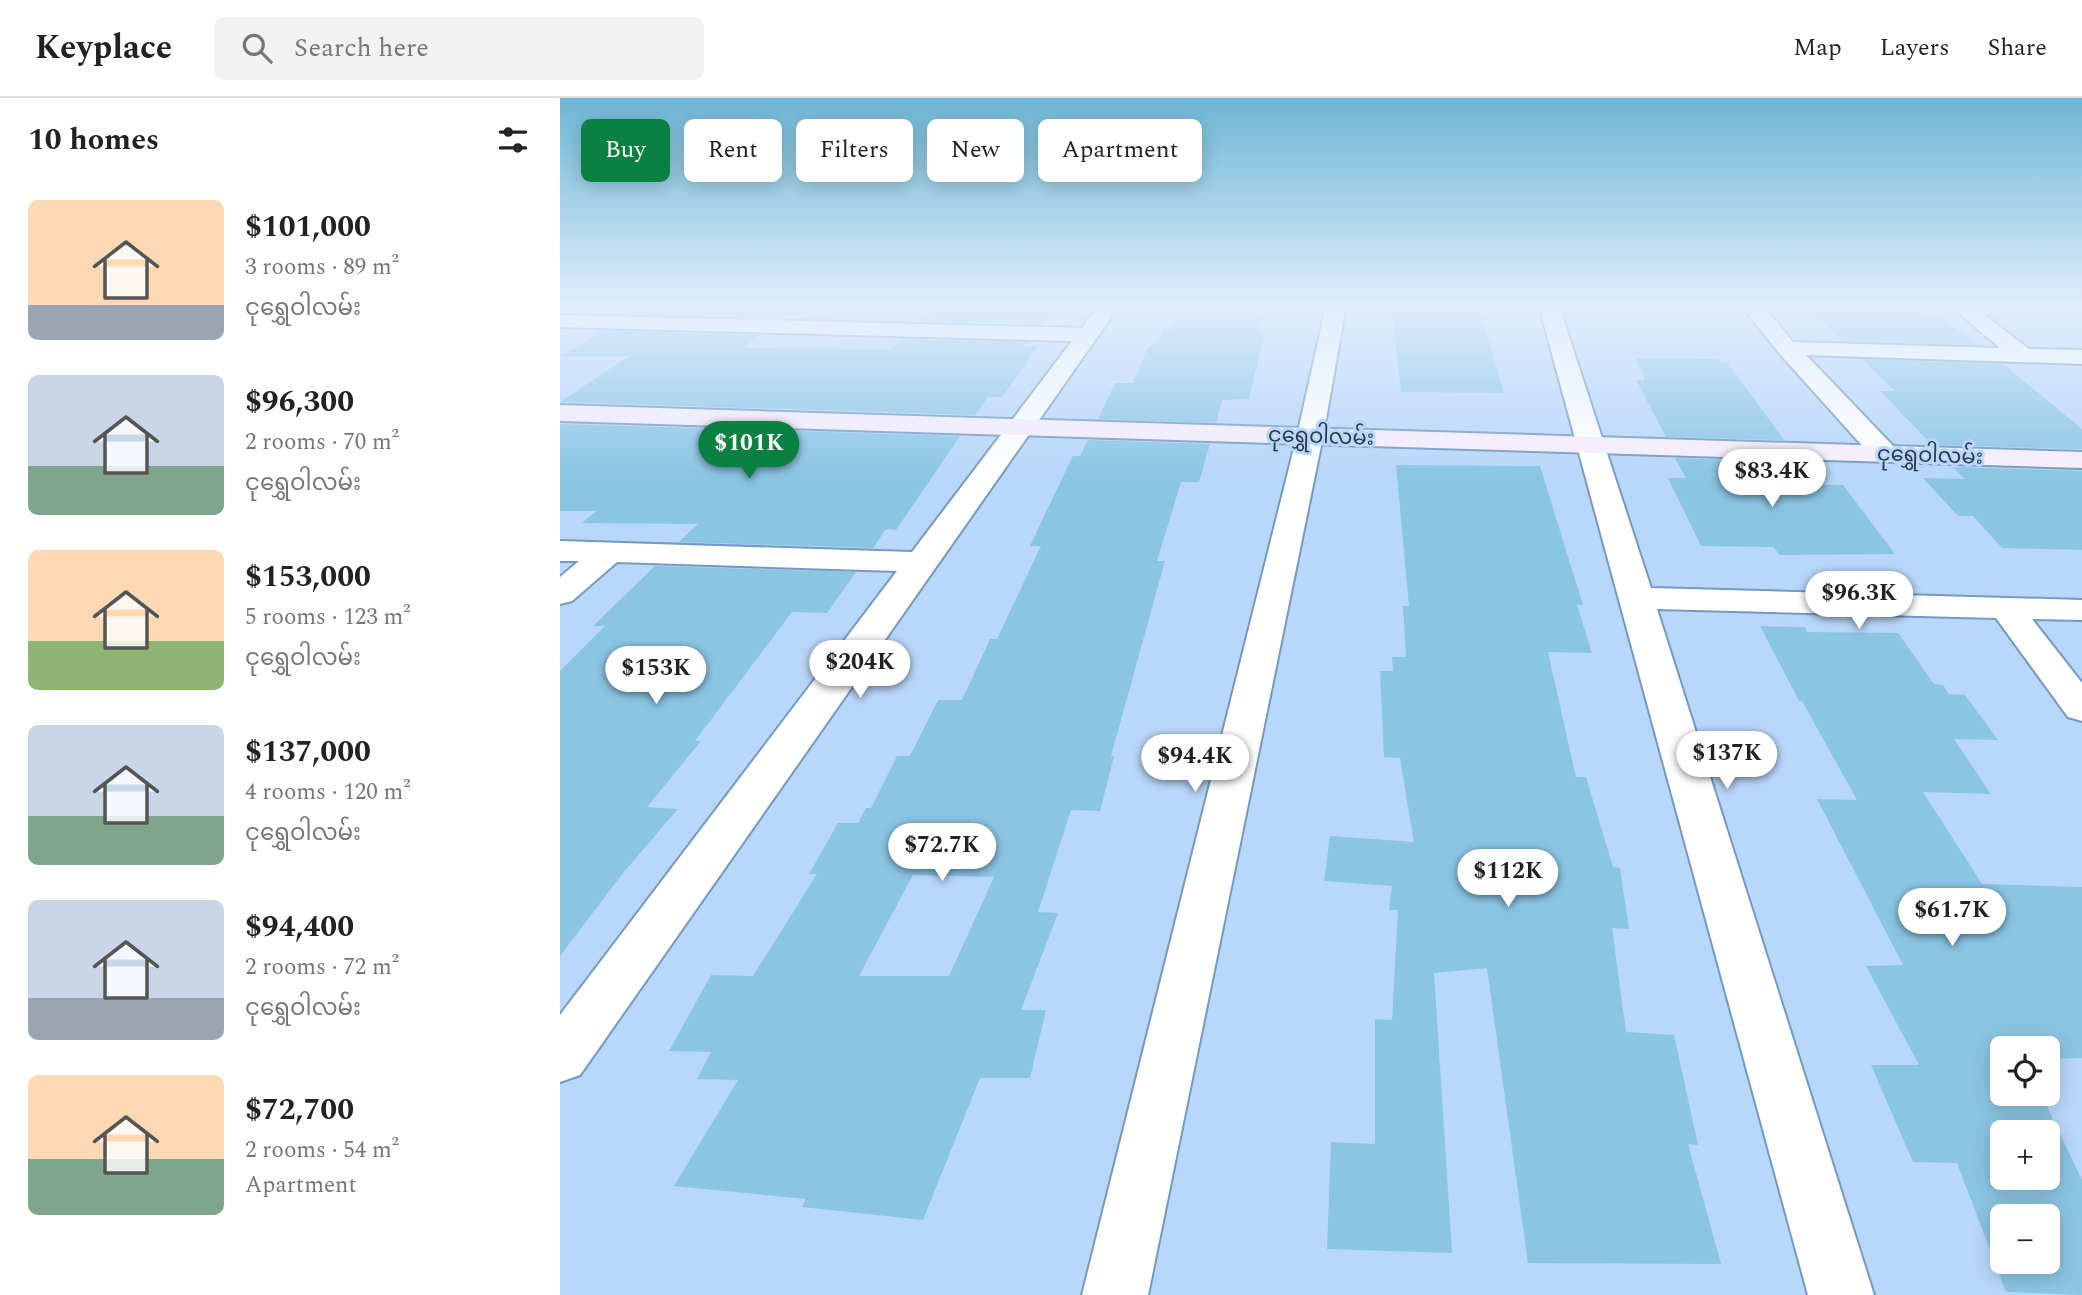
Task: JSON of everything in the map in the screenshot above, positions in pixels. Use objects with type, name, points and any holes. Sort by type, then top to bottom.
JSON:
[{"type":"street","points":[[560,1058],[1070,362]]},
{"type":"street","points":[[1115,1295],[1325,362]]},
{"type":"street","points":[[1566,362],[1841,1295]]},
{"type":"street","points":[[1800,362],[1885,454]]},
{"type":"street","name":"ငုရွှေဝါလမ်း","points":[[560,413],[2082,460]]},
{"type":"street","points":[[560,551],[925,562]]},
{"type":"street","points":[[560,594],[610,552]]},
{"type":"street","points":[[1637,598],[2082,610]]},
{"type":"street","points":[[2006,608],[2082,709]]},
{"type":"building","points":[[620,362],[1027,362],[1002,397],[988,397],[975,415],[560,402]]},
{"type":"building","points":[[1142,362],[1258,362],[1249,399],[1222,400],[1216,423],[1098,419],[1115,383],[1133,383]]},
{"type":"building","points":[[1398,362],[1495,362],[1504,393],[1401,392]]},
{"type":"building","points":[[1637,362],[1728,363],[1784,440],[1666,437],[1636,380],[1644,380]]},
{"type":"building","points":[[1865,362],[2003,364],[2082,429],[2082,449],[1932,445],[1880,391],[1895,391]]},
{"type":"building","points":[[560,424],[960,436],[896,530],[886,529],[873,548],[679,542],[698,524],[582,523],[596,511],[560,511]]},
{"type":"building","points":[[1088,440],[1210,444],[1199,482],[1181,482],[1157,561],[1165,561],[1111,756],[1114,756],[1100,811],[1071,810],[1038,912],[1058,913],[1021,1010],[1046,1010],[1030,1078],[980,1078],[923,1220],[802,1207],[806,1199],[674,1186],[738,1080],[697,1079],[711,1052],[669,1051],[711,975],[753,976],[817,874],[809,874],[838,823],[858,823],[866,808],[871,808],[897,756],[910,756],[938,700],[962,700],[990,639],[997,639],[1041,546],[1030,546],[1073,456],[1080,456]],"holes":[[[913,875],[994,877],[949,976],[859,976]]]},
{"type":"building","points":[[1675,458],[1799,462],[1815,485],[1843,485],[1895,554],[1779,555],[1774,547],[1701,546],[1668,478],[1686,478]]},
{"type":"building","points":[[1396,465],[1540,466],[1583,605],[1577,605],[1592,653],[1548,652],[1576,777],[1586,777],[1613,867],[1620,868],[1629,929],[1612,928],[1626,1032],[1674,1035],[1698,1145],[1688,1144],[1721,1264],[1528,1263],[1487,968],[1434,973],[1452,1253],[1327,1249],[1331,1142],[1375,1144],[1375,1019],[1392,1020],[1398,910],[1389,910],[1392,886],[1324,881],[1330,836],[1414,842],[1400,758],[1384,757],[1380,671],[1393,671],[1392,657],[1406,657],[1403,606],[1409,606]]},
{"type":"building","points":[[1953,467],[2082,471],[2082,550],[2002,548],[1973,516],[1958,516],[1923,478],[1965,479]]},
{"type":"building","points":[[655,566],[856,572],[827,613],[792,612],[695,741],[701,741],[647,807],[678,809],[623,873],[560,956],[560,671],[605,626],[593,626]]},
{"type":"building","points":[[1760,626],[1805,627],[1807,632],[1898,633],[1934,684],[1943,685],[1949,694],[1965,695],[1998,740],[1954,739],[1991,794],[1923,792],[1982,884],[2082,887],[2082,1058],[2060,1059],[2060,1036],[1990,1036],[1990,1106],[2047,1106],[2053,1120],[1990,1120],[1990,1190],[2060,1190],[2060,1134],[2082,1180],[2082,1295],[2006,1292],[1999,1274],[2060,1274],[2060,1204],[1990,1204],[1990,1250],[1957,1163],[1913,1162],[1871,1065],[1919,1065],[1866,966],[1903,965],[1817,799],[1857,800],[1802,701],[1799,701]]}]
